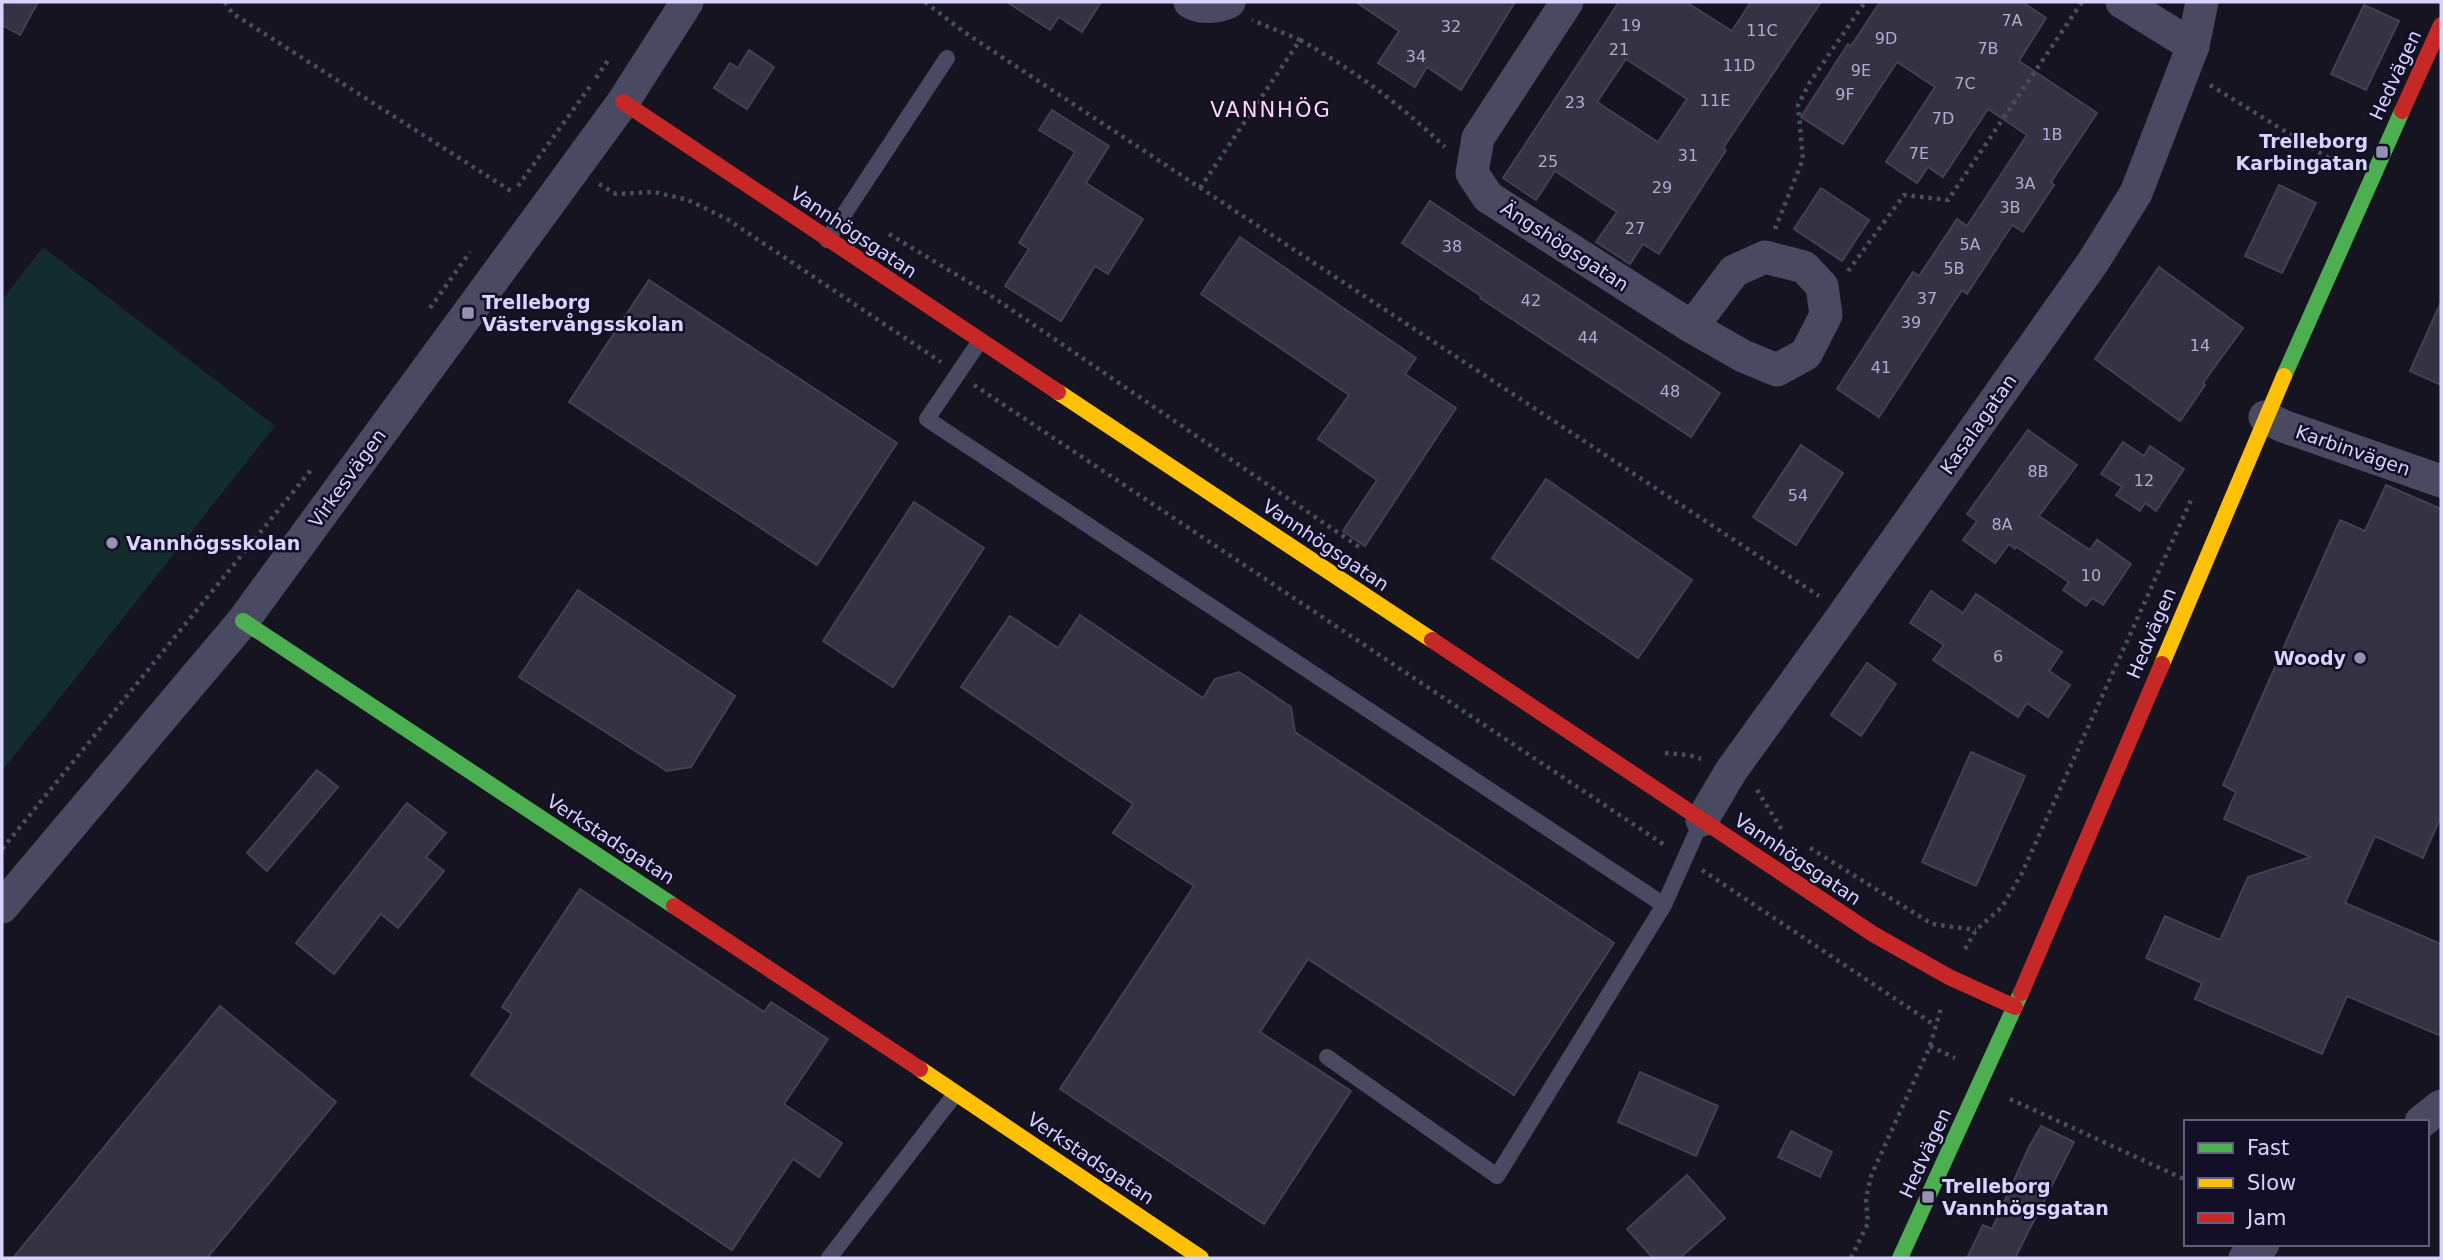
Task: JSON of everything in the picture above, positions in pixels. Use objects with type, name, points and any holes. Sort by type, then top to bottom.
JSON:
[{"type":"street","name":"Virkesvägen","points":[[2,907],[243,621],[623,102],[687,2]]},
{"type":"street","points":[[1472,173],[1478,138],[1567,2]]},
{"type":"street","points":[[2122,2],[2193,46]]},
{"type":"street","name":"Kasalagatan","points":[[1702,820],[1731,771],[2093,262],[2136,193],[2193,46],[2202,2]]},
{"type":"street","name":"Hedvägen","points":[[1900,1258],[2015,1007],[2266,417],[2441,25]]},
{"type":"street","name":"Vannhögsgatan","points":[[623,102],[1873,934],[1949,977],[2015,1007]]},
{"type":"street","name":"Ängshögsgatan","points":[[1472,173],[1488,197],[1692,327],[1743,356],[1777,370],[1805,354],[1826,315],[1824,304]]},
{"type":"street","points":[[1692,327],[1734,271],[1765,257],[1804,267],[1822,286],[1824,304]]},
{"type":"street","name":"Karbinvägen","points":[[2266,417],[2283,426],[2441,481]]},
{"type":"street","name":"Verkstadsgatan","points":[[243,621],[1201,1258]]},
{"type":"street","points":[[2424,1120],[2441,1106]]},
{"type":"street","points":[[2245,1258],[2260,1246]]},
{"type":"lane","points":[[827,240],[947,58]]},
{"type":"lane","points":[[980,341],[927,419],[1664,905]]},
{"type":"lane","points":[[1327,1057],[1497,1175],[1664,905],[1702,820]]},
{"type":"lane","points":[[829,1258],[956,1093]]},
{"type":"path","points":[[225,2],[232,13],[514,193]]},
{"type":"path","points":[[925,2],[964,32],[1845,613]]},
{"type":"path","points":[[1765,257],[1802,159],[1798,105],[1810,82],[1865,2]]},
{"type":"path","points":[[1824,304],[1904,195],[1948,200],[2081,2]]},
{"type":"path","points":[[1213,3],[1300,40],[1345,65],[1404,108],[1472,173]]},
{"type":"path","points":[[1200,188],[1300,40]]},
{"type":"path","points":[[507,202],[617,49]]},
{"type":"path","points":[[545,149],[616,194],[654,192],[688,200],[727,219],[1672,850]]},
{"type":"path","points":[[2340,165],[2346,153]]},
{"type":"path","points":[[847,209],[990,295],[1371,555]]},
{"type":"path","points":[[429,309],[472,250]]},
{"type":"path","points":[[2,849],[319,461]]},
{"type":"path","points":[[1851,1258],[1868,1223],[1866,1199],[1871,1176],[1930,1046],[1949,977],[1976,930],[2002,907],[2022,873],[2194,493]]},
{"type":"path","points":[[1659,752],[1689,755],[1731,771],[1754,786],[1780,829],[1792,836]]},
{"type":"path","points":[[1803,843],[1931,924],[1976,930]]},
{"type":"path","points":[[1695,866],[1936,1026]]},
{"type":"path","points":[[1930,1046],[1985,1072],[2000,1095],[2184,1179]]},
{"type":"green space","points":[[43,247],[275,426],[2,771],[2,300]]},
{"type":"building","points":[[2,2],[38,2],[20,35],[2,25]]},
{"type":"building","points":[[1007,2],[1101,2],[1082,32],[1059,17],[1050,30]]},
{"type":"building","points":[[1356,2],[1515,2],[1461,90],[1427,67],[1415,87],[1378,63],[1399,31]]},
{"type":"building","points":[[1619,2],[1686,2],[1732,31],[1751,2],[1821,2],[1723,148],[1726,150],[1659,254],[1643,244],[1630,264],[1596,242],[1617,212],[1555,171],[1536,200],[1503,178]],"holes":[[[1626,59],[1687,99],[1658,142],[1597,102]]]},
{"type":"building","points":[[1880,2],[2022,2],[2046,18],[2019,61],[2097,113],[2051,182],[2054,185],[2023,232],[2012,225],[1967,294],[1962,290],[1879,417],[1837,389],[1913,272],[1919,276],[1957,219],[1967,226],[2027,135],[1988,109],[1943,177],[1928,167],[1917,183],[1886,162],[1935,87],[1897,62],[1843,144],[1801,117],[1848,44],[1851,46]]},
{"type":"building","points":[[2364,5],[2399,21],[2366,90],[2331,74]]},
{"type":"building","points":[[749,50],[774,67],[747,109],[714,88],[730,63],[738,68]]},
{"type":"building","points":[[1052,110],[1109,146],[1086,183],[1143,219],[1108,274],[1095,266],[1061,321],[1005,286],[1029,249],[1019,243],[1075,152],[1039,130]]},
{"type":"building","points":[[2279,185],[2316,203],[2282,273],[2245,256]]},
{"type":"building","points":[[1821,188],[1869,220],[1842,261],[1794,229]]},
{"type":"building","points":[[1430,201],[1720,393],[1691,437],[1480,298],[1481,296],[1402,243]]},
{"type":"building","points":[[1240,237],[1416,358],[1405,374],[1456,408],[1365,546],[1343,531],[1377,480],[1318,439],[1349,395],[1201,294]]},
{"type":"building","points":[[2159,267],[2243,328],[2203,383],[2205,385],[2180,421],[2095,359]]},
{"type":"building","points":[[649,280],[897,443],[817,565],[569,402]]},
{"type":"building","points":[[2441,302],[2441,385],[2410,371]]},
{"type":"building","points":[[2028,430],[2077,465],[2039,516],[2090,550],[2097,540],[2131,564],[2103,605],[2092,598],[2086,606],[2063,590],[2069,582],[2017,547],[2015,549],[2009,544],[1995,563],[1963,540],[1977,521],[1967,514]]},
{"type":"building","points":[[2123,442],[2144,456],[2150,446],[2184,469],[2156,511],[2145,503],[2140,511],[2116,495],[2122,487],[2101,474]]},
{"type":"building","points":[[1801,445],[1843,473],[1796,545],[1753,517]]},
{"type":"building","points":[[1546,479],[1692,580],[1638,658],[1492,558]]},
{"type":"building","name":"Woody","points":[[2386,485],[2441,509],[2441,816],[2423,858],[2375,836],[2345,903],[2441,944],[2441,1036],[2347,996],[2322,1054],[2195,999],[2202,983],[2146,958],[2165,916],[2220,940],[2248,877],[2311,857],[2224,819],[2236,792],[2223,785],[2340,520],[2365,531]]},
{"type":"building","points":[[914,502],[984,548],[893,687],[823,641]]},
{"type":"building","points":[[578,590],[735,696],[691,767],[667,771],[519,677]]},
{"type":"building","points":[[1931,591],[1963,613],[1976,594],[2062,652],[2049,671],[2070,685],[2048,717],[2027,703],[2018,717],[1933,660],[1944,645],[1910,623]]},
{"type":"building","points":[[1080,615],[1203,698],[1215,679],[1239,672],[1291,707],[1295,732],[1614,943],[1514,1095],[1308,959],[1260,1032],[1351,1091],[1264,1224],[1060,1089],[1194,886],[1113,833],[1133,804],[961,687],[1010,616],[1058,648]]},
{"type":"building","points":[[1867,663],[1896,684],[1861,736],[1831,715]]},
{"type":"building","points":[[1971,752],[2025,776],[1976,886],[1922,862]]},
{"type":"building","points":[[317,770],[338,787],[267,871],[247,853]]},
{"type":"building","points":[[407,803],[446,833],[426,857],[444,871],[398,928],[381,914],[334,974],[296,943]]},
{"type":"building","points":[[580,889],[764,1012],[771,1002],[828,1039],[784,1104],[842,1143],[819,1177],[793,1159],[732,1250],[471,1075],[512,1014],[502,1007]]},
{"type":"building","points":[[220,1006],[336,1102],[207,1258],[13,1258]]},
{"type":"building","points":[[1640,1072],[1718,1106],[1696,1156],[1618,1122]]},
{"type":"building","points":[[2041,1126],[2074,1142],[2015,1258],[1967,1258],[1983,1225],[1992,1229]]},
{"type":"building","points":[[1791,1131],[1832,1152],[1820,1177],[1778,1157]]},
{"type":"building","points":[[1687,1175],[1725,1218],[1680,1258],[1653,1258],[1627,1229]]},
{"type":"traffic: fast","points":[[2284,376],[2402,111]]},
{"type":"traffic: fast","points":[[243,621],[674,906]]},
{"type":"traffic: fast","points":[[1900,1258],[2021,993]]},
{"type":"traffic: slow","points":[[2162,664],[2284,376]]},
{"type":"traffic: slow","points":[[1058,392],[1432,640]]},
{"type":"traffic: slow","points":[[920,1069],[1201,1258]]},
{"type":"traffic: jam","points":[[2402,111],[2441,25]]},
{"type":"traffic: jam","points":[[623,102],[1058,392]]},
{"type":"traffic: jam","points":[[1432,640],[1873,934],[1949,977],[2015,1007]]},
{"type":"traffic: jam","points":[[2021,993],[2162,664]]},
{"type":"traffic: jam","points":[[674,906],[920,1069]]},
{"type":"place","name":"Trelleborg Karbingatan","points":[[2382,152]]},
{"type":"place","name":"Trelleborg Västervångsskolan","points":[[468,313]]},
{"type":"place","name":"Vannhögsskolan","points":[[112,543]]},
{"type":"place","name":"Woody","points":[[2360,658]]},
{"type":"place","name":"Trelleborg Vannhögsgatan","points":[[1928,1197]]},
{"type":"district","name":"VANNHÖG","points":[[1271,110]]}]
